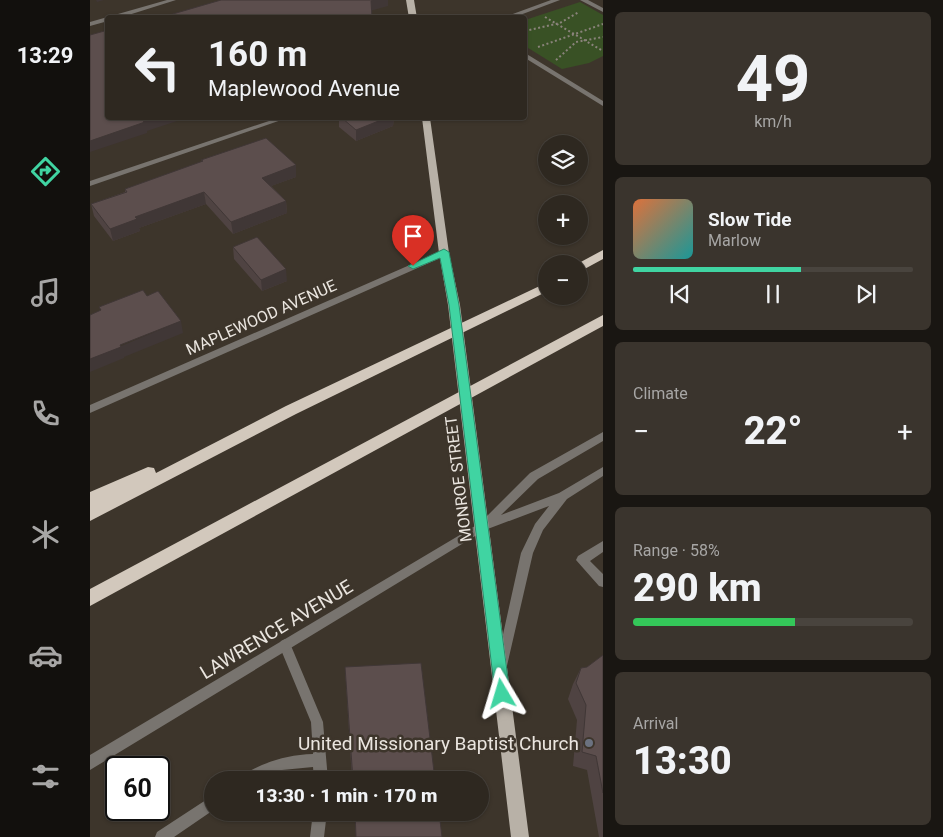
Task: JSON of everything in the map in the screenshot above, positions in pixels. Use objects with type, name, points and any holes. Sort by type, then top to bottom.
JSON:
[{"type":"highway","points":[[588,263],[603,254]]},
{"type":"highway","points":[[90,514],[291,410],[538,291]]},
{"type":"highway","points":[[90,598],[603,320]]},
{"type":"highway","points":[[90,499],[291,410]]},
{"type":"main road","points":[[410,0],[412,15]]},
{"type":"main road","name":"MONROE STREET","points":[[426,120],[444,252],[454,305],[520,837]]},
{"type":"street","points":[[121,15],[173,0]]},
{"type":"street","points":[[514,15],[556,0]]},
{"type":"street","points":[[584,1],[603,10]]},
{"type":"street","points":[[90,24],[105,20]]},
{"type":"street","points":[[527,52],[603,104]]},
{"type":"street","points":[[90,184],[277,120]]},
{"type":"street","name":"MAPLEWOOD AVENUE","points":[[90,409],[444,252]]},
{"type":"street","name":"LAWRENCE AVENUE","points":[[481,527],[534,476],[603,436]]},
{"type":"street","name":"LAWRENCE AVENUE","points":[[90,764],[481,527],[563,496],[603,471]]},
{"type":"street","points":[[500,677],[527,553],[539,527],[563,496]]},
{"type":"street","points":[[603,546],[582,560],[603,582]]},
{"type":"street","points":[[285,645],[317,722],[321,771]]},
{"type":"street","points":[[261,771],[285,761],[320,760]]},
{"type":"street","points":[[162,837],[204,808]]},
{"type":"street","points":[[317,837],[319,821]]},
{"type":"path","points":[[527,31],[558,24],[572,17],[584,1]]},
{"type":"path","points":[[540,14],[603,50]]},
{"type":"path","points":[[527,52],[603,24]]},
{"type":"path","points":[[553,64],[576,42],[603,37]]},
{"type":"green space","points":[[580,2],[603,15],[603,56],[589,63],[562,69],[527,47],[527,19]]},
{"type":"building","points":[[221,0],[374,0],[371,1],[372,15],[169,15]]},
{"type":"building","points":[[105,31],[105,120],[146,120],[143,121],[145,122],[90,141],[90,35]]},
{"type":"building","points":[[344,120],[381,120],[356,130]]},
{"type":"building","points":[[266,138],[296,165],[262,178],[286,201],[231,222],[204,192],[135,217],[137,219],[110,229],[91,204],[127,192],[125,189],[203,161],[201,160]]},
{"type":"building","points":[[257,237],[286,269],[261,280],[233,247]]},
{"type":"building","points":[[143,290],[147,296],[158,291],[181,321],[90,359],[90,315],[101,310],[99,307]]},
{"type":"building","points":[[603,655],[603,793],[596,756],[582,752],[586,705],[576,683],[581,668],[587,667]]},
{"type":"building","points":[[421,663],[434,771],[352,771],[345,667]]},
{"type":"building","points":[[355,821],[440,821],[442,837],[356,837]]},
{"type":"place","name":"United Missionary Baptist Church","points":[[589,743]]},
{"type":"route","points":[[413,266],[444,252],[454,305],[502,694]]}]
